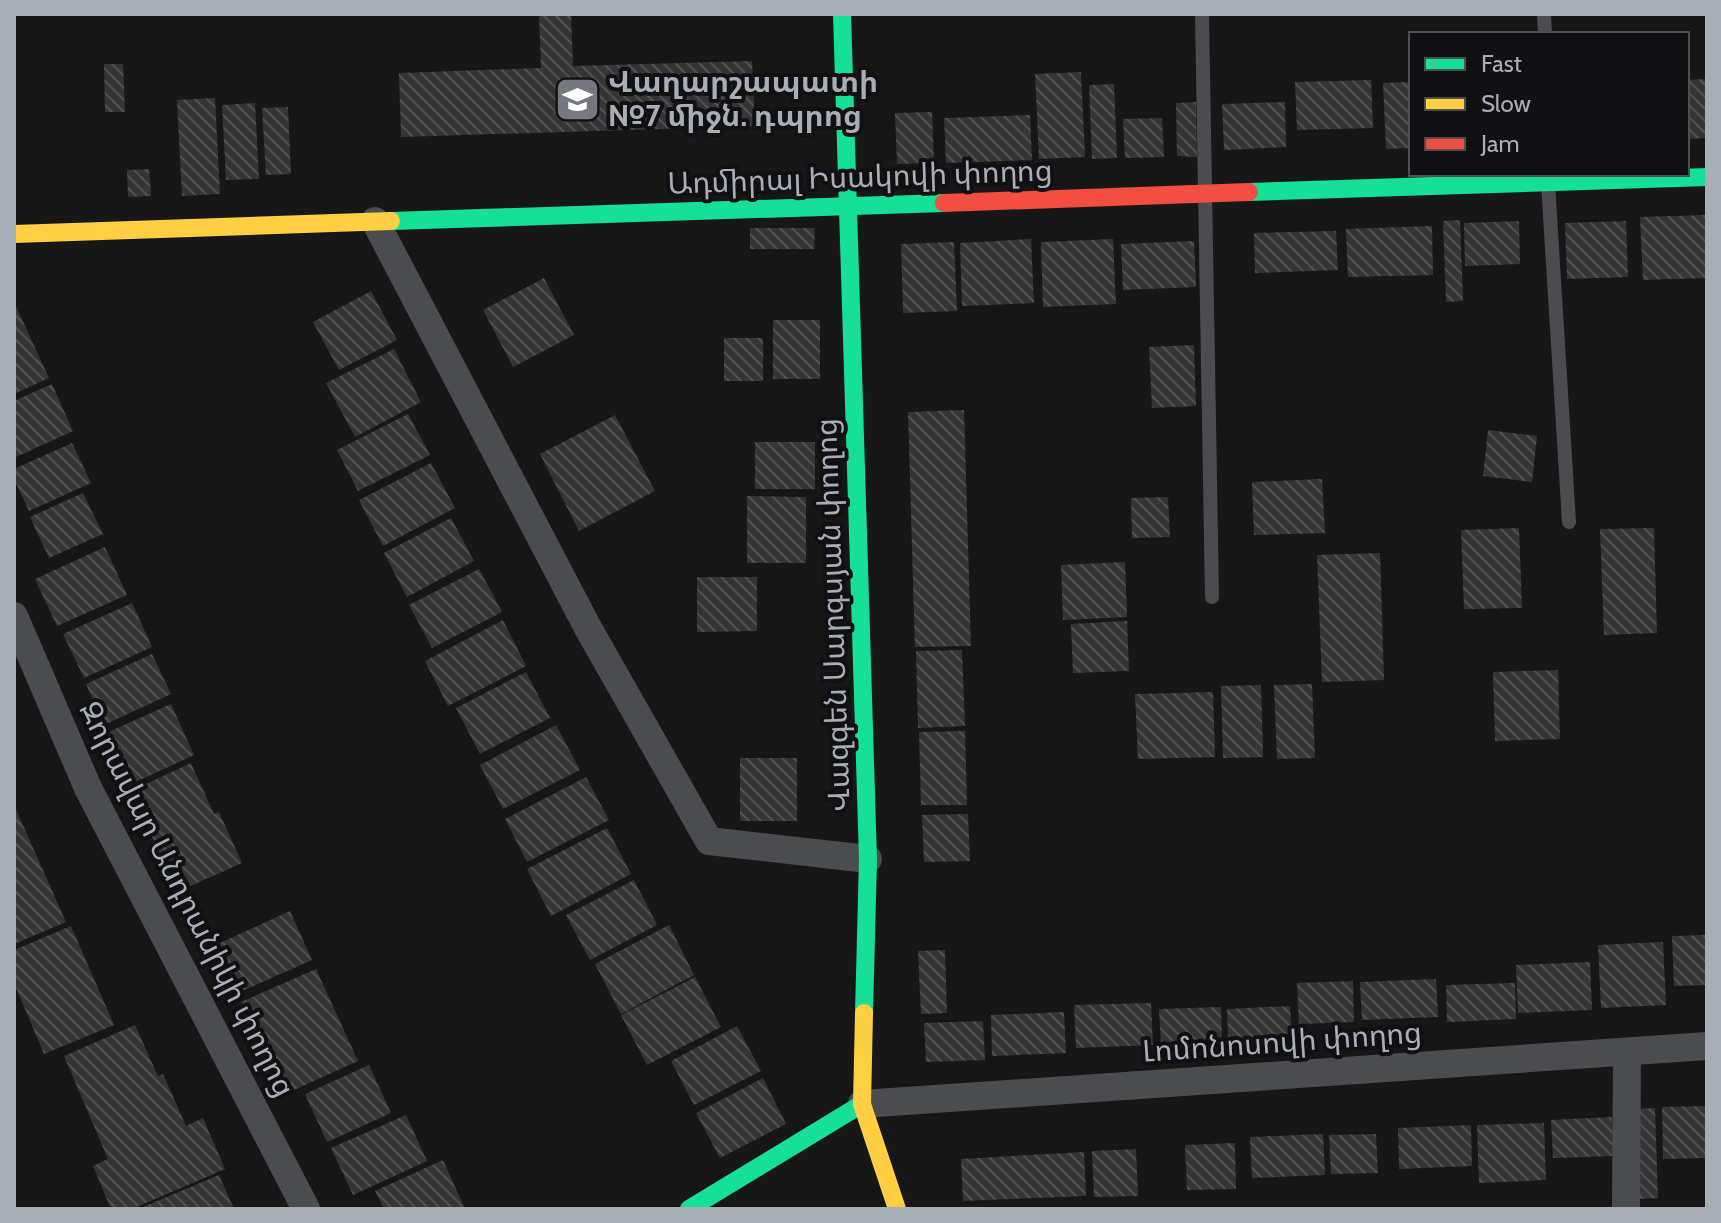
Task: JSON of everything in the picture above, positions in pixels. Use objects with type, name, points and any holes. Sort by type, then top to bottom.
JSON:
[{"type":"street","name":"Վազգեն Սարգսյան փողոց","points":[[842,14],[868,859],[862,1104],[897,1209]]},
{"type":"street","name":"Ադմիրալ Իսակովի փողոց","points":[[14,234],[1204,195],[1548,178],[1707,177]]},
{"type":"street","points":[[375,221],[588,628],[709,841],[868,859]]},
{"type":"street","name":"Զորավար Անդրանիկի փողոց","points":[[14,616],[88,788],[306,1209]]},
{"type":"street","name":"Լոմոնոսովի փողոց","points":[[862,1104],[1707,1046]]},
{"type":"street","points":[[1626,1209],[1627,1053]]},
{"type":"street","points":[[689,1209],[862,1104]]},
{"type":"lane","points":[[1202,14],[1212,597]]},
{"type":"lane","points":[[1548,178],[1569,522]]},
{"type":"building","name":"Վաղարշապատի №7 միջն. դպրոց","points":[[539,14],[571,14],[573,66],[752,61],[755,126],[401,137],[399,73],[541,68]]},
{"type":"building","points":[[104,64],[123,64],[125,112],[105,112]]},
{"type":"building","points":[[1081,72],[1085,157],[1039,159],[1035,74]]},
{"type":"building","points":[[1707,79],[1707,138],[1689,139],[1689,80]]},
{"type":"building","points":[[1371,80],[1373,128],[1297,130],[1295,82]]},
{"type":"building","points":[[1409,82],[1409,148],[1386,149],[1383,83]]},
{"type":"building","points":[[1114,84],[1117,158],[1092,159],[1089,85]]},
{"type":"building","points":[[215,98],[220,194],[182,196],[177,100]]},
{"type":"building","points":[[1196,102],[1197,157],[1177,156],[1176,103]]},
{"type":"building","points":[[1285,102],[1286,147],[1224,150],[1222,104]]},
{"type":"building","points":[[255,103],[259,179],[226,180],[222,105]]},
{"type":"building","points":[[288,107],[291,174],[266,175],[262,108]]},
{"type":"building","points":[[932,112],[934,163],[897,164],[895,113]]},
{"type":"building","points":[[1030,115],[1032,160],[946,163],[944,118]]},
{"type":"building","points":[[1162,118],[1164,157],[1125,158],[1123,119]]},
{"type":"building","points":[[149,169],[151,196],[128,197],[127,170]]},
{"type":"building","points":[[1707,215],[1707,278],[1643,280],[1640,217]]},
{"type":"building","points":[[1460,220],[1463,301],[1446,302],[1443,221]]},
{"type":"building","points":[[1519,221],[1520,264],[1465,266],[1464,223]]},
{"type":"building","points":[[1626,221],[1628,277],[1567,279],[1565,223]]},
{"type":"building","points":[[1432,226],[1433,275],[1348,277],[1346,229]]},
{"type":"building","points":[[750,228],[815,228],[814,249],[750,249]]},
{"type":"building","points":[[1336,231],[1338,270],[1255,273],[1254,233]]},
{"type":"building","points":[[1031,239],[1034,303],[962,306],[960,243]]},
{"type":"building","points":[[1113,239],[1116,304],[1043,307],[1041,242]]},
{"type":"building","points":[[1194,241],[1196,287],[1123,290],[1121,244]]},
{"type":"building","points":[[954,242],[957,311],[903,313],[901,244]]},
{"type":"building","points":[[544,278],[574,335],[513,367],[483,310]]},
{"type":"building","points":[[371,291],[397,340],[339,370],[313,322]]},
{"type":"building","points":[[14,302],[49,378],[14,394]]},
{"type":"building","points":[[773,320],[820,320],[820,379],[773,379]]},
{"type":"building","points":[[724,338],[763,338],[763,381],[724,381]]},
{"type":"building","points":[[1194,345],[1196,406],[1152,408],[1149,347]]},
{"type":"building","points":[[394,349],[421,402],[355,437],[326,383]]},
{"type":"building","points":[[52,384],[73,431],[14,458],[14,401]]},
{"type":"building","points":[[964,410],[971,646],[915,647],[908,412]]},
{"type":"building","points":[[408,414],[430,455],[358,491],[337,450]]},
{"type":"building","points":[[615,415],[655,491],[579,531],[540,454]]},
{"type":"building","points":[[1488,430],[1537,436],[1532,482],[1483,476]]},
{"type":"building","points":[[755,442],[815,442],[815,489],[755,489]]},
{"type":"building","points":[[72,443],[91,483],[29,511],[14,479],[14,469]]},
{"type":"building","points":[[431,463],[455,508],[383,546],[359,500]]},
{"type":"building","points":[[1322,479],[1325,533],[1254,535],[1252,482]]},
{"type":"building","points":[[83,493],[103,534],[49,558],[30,517]]},
{"type":"building","points":[[747,496],[806,497],[806,563],[747,563]]},
{"type":"building","points":[[1168,497],[1170,537],[1132,538],[1131,498]]},
{"type":"building","points":[[451,518],[474,561],[407,597],[384,553]]},
{"type":"building","points":[[1519,528],[1522,608],[1464,609],[1461,530]]},
{"type":"building","points":[[1654,528],[1657,633],[1604,635],[1600,529]]},
{"type":"building","points":[[105,547],[127,595],[57,626],[35,579]]},
{"type":"building","points":[[1380,553],[1384,680],[1322,682],[1317,555]]},
{"type":"building","points":[[1125,562],[1127,617],[1063,620],[1061,565]]},
{"type":"building","points":[[479,569],[502,612],[432,648],[409,605]]},
{"type":"building","points":[[697,577],[757,577],[757,631],[697,632]]},
{"type":"building","points":[[132,603],[152,647],[84,678],[63,634]]},
{"type":"building","points":[[503,620],[526,666],[448,706],[425,661]]},
{"type":"building","points":[[1127,621],[1129,671],[1073,673],[1071,624]]},
{"type":"building","points":[[962,650],[965,726],[918,728],[916,651]]},
{"type":"building","points":[[152,654],[171,694],[104,725],[86,684]]},
{"type":"building","points":[[1558,670],[1560,739],[1495,741],[1493,672]]},
{"type":"building","points":[[526,672],[550,718],[480,754],[456,708]]},
{"type":"building","points":[[1312,684],[1315,758],[1277,759],[1274,685]]},
{"type":"building","points":[[1261,685],[1263,757],[1223,758],[1221,686]]},
{"type":"building","points":[[1213,692],[1215,757],[1138,759],[1135,694]]},
{"type":"building","points":[[171,704],[194,755],[129,785],[106,733]]},
{"type":"building","points":[[556,725],[580,770],[503,809],[480,765]]},
{"type":"building","points":[[965,731],[967,805],[921,805],[919,732]]},
{"type":"building","points":[[740,758],[797,758],[797,821],[740,821]]},
{"type":"building","points":[[191,763],[214,814],[219,812],[242,863],[177,892],[131,791]]},
{"type":"building","points":[[586,777],[609,820],[527,862],[505,819]]},
{"type":"building","points":[[14,805],[66,922],[14,944]]},
{"type":"building","points":[[968,814],[970,861],[924,862],[922,815]]},
{"type":"building","points":[[607,828],[631,874],[551,916],[527,869]]},
{"type":"building","points":[[634,880],[657,925],[590,960],[566,915]]},
{"type":"building","points":[[290,911],[312,960],[240,992],[218,944]]},
{"type":"building","points":[[669,925],[694,975],[621,1014],[595,964]]},
{"type":"building","points":[[71,926],[114,1025],[44,1054],[14,983],[14,950]]},
{"type":"building","points":[[1707,935],[1707,985],[1674,986],[1672,936]]},
{"type":"building","points":[[1663,942],[1666,1005],[1601,1008],[1598,945]]},
{"type":"building","points":[[945,950],[947,1013],[921,1014],[918,951]]},
{"type":"building","points":[[1590,962],[1592,1010],[1518,1013],[1516,965]]},
{"type":"building","points":[[316,969],[358,1061],[283,1095],[241,1002]]},
{"type":"building","points":[[695,977],[721,1027],[647,1065],[621,1015]]},
{"type":"building","points":[[1436,979],[1438,1017],[1362,1020],[1360,982]]},
{"type":"building","points":[[1353,981],[1354,1022],[1299,1024],[1297,983]]},
{"type":"building","points":[[1515,983],[1516,1019],[1447,1022],[1446,985]]},
{"type":"building","points":[[1151,1003],[1153,1045],[1076,1048],[1074,1005]]},
{"type":"building","points":[[1290,1006],[1292,1038],[1228,1041],[1227,1009]]},
{"type":"building","points":[[1221,1007],[1222,1042],[1161,1044],[1159,1009]]},
{"type":"building","points":[[1064,1012],[1066,1053],[992,1056],[991,1015]]},
{"type":"building","points":[[983,1021],[985,1060],[926,1062],[924,1023]]},
{"type":"building","points":[[135,1025],[158,1076],[163,1074],[186,1126],[203,1118],[225,1169],[132,1209],[111,1209],[93,1166],[108,1159],[64,1056]]},
{"type":"building","points":[[737,1026],[761,1071],[694,1105],[671,1061]]},
{"type":"building","points":[[369,1065],[391,1113],[327,1142],[305,1094]]},
{"type":"building","points":[[763,1078],[786,1124],[720,1158],[696,1113]]},
{"type":"building","points":[[1707,1106],[1707,1158],[1663,1159],[1662,1107]]},
{"type":"building","points":[[1655,1108],[1658,1198],[1638,1199],[1634,1109]]},
{"type":"building","points":[[406,1115],[427,1161],[353,1195],[331,1148]]},
{"type":"building","points":[[1612,1117],[1614,1156],[1553,1158],[1551,1120]]},
{"type":"building","points":[[1544,1123],[1546,1180],[1479,1183],[1477,1125]]},
{"type":"building","points":[[1471,1125],[1472,1166],[1399,1169],[1398,1128]]},
{"type":"building","points":[[1323,1134],[1325,1175],[1252,1178],[1250,1137]]},
{"type":"building","points":[[1376,1134],[1378,1173],[1331,1174],[1329,1135]]},
{"type":"building","points":[[1235,1143],[1236,1189],[1187,1190],[1185,1145]]},
{"type":"building","points":[[1136,1149],[1138,1196],[1094,1197],[1092,1151]]},
{"type":"building","points":[[1084,1152],[1086,1196],[963,1201],[961,1159]]},
{"type":"building","points":[[443,1160],[465,1209],[384,1209],[375,1191]]},
{"type":"building","points":[[219,1175],[234,1209],[138,1209]]},
{"type":"traffic: fast","points":[[842,14],[868,859],[864,1013]]},
{"type":"traffic: fast","points":[[1249,192],[1707,177]]},
{"type":"traffic: fast","points":[[391,221],[944,203]]},
{"type":"traffic: fast","points":[[689,1209],[862,1104]]},
{"type":"traffic: slow","points":[[14,234],[391,221]]},
{"type":"traffic: slow","points":[[864,1013],[862,1104],[897,1209]]},
{"type":"traffic: jam","points":[[944,203],[1249,192]]},
{"type":"place","name":"Վաղարշապատի №7 միջն. դպրոց","points":[[577,99]]}]
